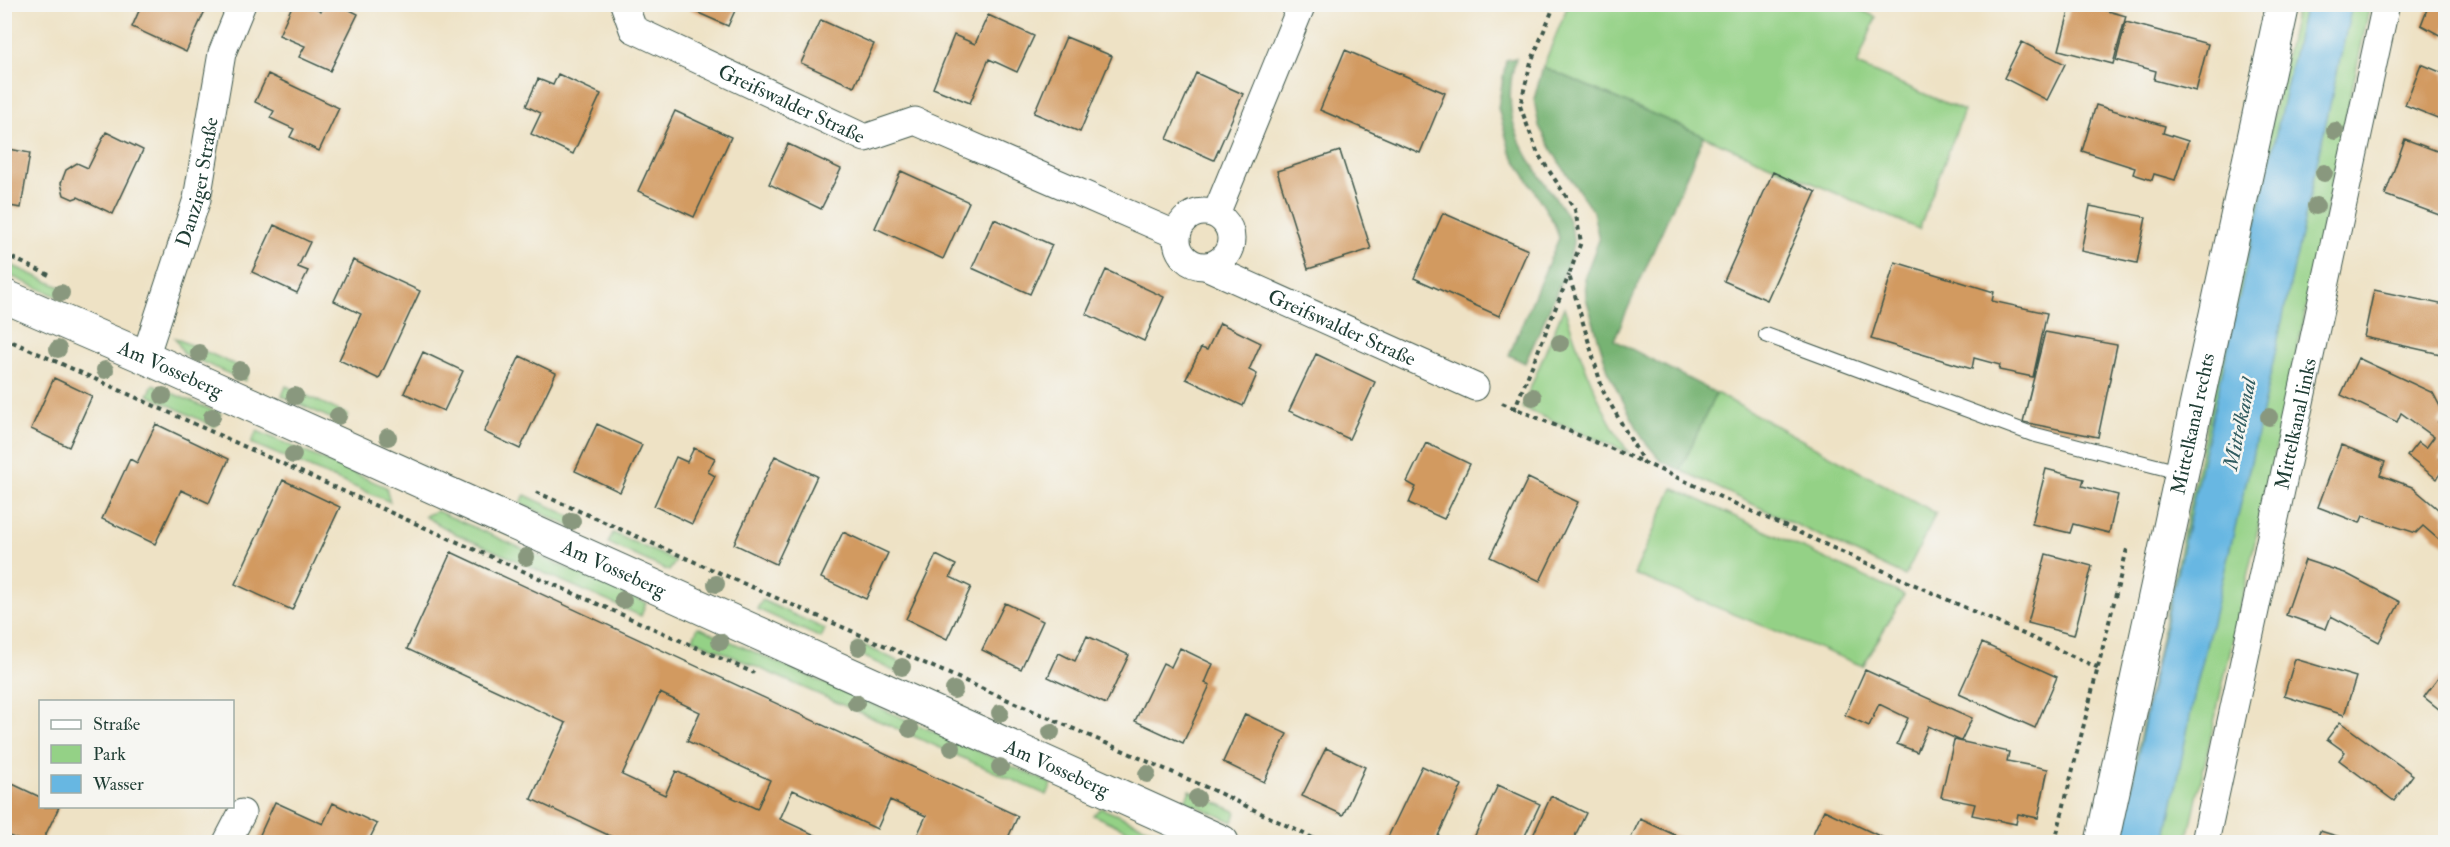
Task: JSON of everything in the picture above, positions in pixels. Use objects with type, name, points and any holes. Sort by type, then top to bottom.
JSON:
[{"type":"street","name":"Danziger Straße","points":[[145,357],[197,199],[222,53],[242,4]]},
{"type":"street","name":"Greifswalder Straße","points":[[624,4],[633,28],[865,138],[915,121],[1177,235],[1180,253],[1194,265],[1208,267],[1475,387]]},
{"type":"street","points":[[1216,214],[1302,4]]},
{"type":"street","name":"Mittelkanal rechts","points":[[2102,843],[2283,4]]},
{"type":"street","name":"Mittelkanal links","points":[[2205,843],[2386,4]]},
{"type":"street","points":[[1177,235],[1186,217],[1206,211],[1216,214],[1227,223],[1232,236],[1230,250],[1221,261],[1208,267]]},
{"type":"street","name":"Am Vosseberg","points":[[4,296],[145,357],[1222,843]]},
{"type":"street","points":[[227,843],[242,813]]},
{"type":"lane","points":[[1766,335],[2032,434],[2183,473]]},
{"type":"path","points":[[1514,410],[1581,242],[1575,210],[1538,154],[1520,106],[1531,62],[1555,4]]},
{"type":"path","points":[[4,254],[59,279]]},
{"type":"path","points":[[1569,275],[1603,391],[1645,463]]},
{"type":"path","points":[[4,338],[394,514],[761,675]]},
{"type":"path","points":[[1475,387],[1514,410],[1645,463],[2137,685]]},
{"type":"path","points":[[530,489],[1217,792],[1321,843]]},
{"type":"green space","points":[[1849,4],[1876,17],[1857,65],[1964,111],[1919,229],[1543,67],[1568,5]]},
{"type":"green space","points":[[2297,5],[2370,5],[2280,431],[2187,842],[2117,842]]},
{"type":"green space","points":[[1516,58],[1510,96],[1515,129],[1529,160],[1566,214],[1573,240],[1561,282],[1525,363],[1509,355],[1559,238],[1554,223],[1510,151],[1498,108],[1506,60]]},
{"type":"green space","points":[[1543,67],[1704,136],[1614,340],[1716,393],[1680,470],[1661,461],[1643,439],[1609,374],[1586,298],[1585,276],[1599,240],[1593,211],[1559,162],[1539,126],[1534,99]]},
{"type":"green space","points":[[11,265],[67,290],[63,299],[6,274]]},
{"type":"green space","points":[[1564,307],[1599,400],[1628,452],[1522,408]]},
{"type":"green space","points":[[175,338],[249,371],[245,381],[184,354]]},
{"type":"green space","points":[[153,385],[221,414],[215,427],[148,395]]},
{"type":"green space","points":[[286,386],[348,415],[343,424],[282,396]]},
{"type":"green space","points":[[1716,393],[1936,513],[1905,576],[1680,470]]},
{"type":"green space","points":[[257,431],[386,487],[390,502],[251,443]]},
{"type":"green space","points":[[1673,488],[1904,595],[1863,666],[1634,574]]},
{"type":"green space","points":[[525,495],[579,520],[575,529],[520,503]]},
{"type":"green space","points":[[437,511],[646,603],[641,616],[452,532],[424,516]]},
{"type":"green space","points":[[613,533],[676,561],[669,571],[608,543]]},
{"type":"green space","points":[[762,600],[825,629],[821,638],[757,609]]},
{"type":"green space","points":[[698,627],[1052,784],[1047,795],[693,639]]},
{"type":"green space","points":[[857,642],[908,666],[904,676],[852,651]]},
{"type":"green space","points":[[1190,790],[1236,812],[1233,822],[1185,801]]},
{"type":"green space","points":[[1101,808],[1169,837],[1142,837],[1093,815]]},
{"type":"water","name":"Mittelkanal","points":[[2305,5],[2352,5],[2250,466],[2195,692],[2165,842],[2121,842],[2150,693]]},
{"type":"building","points":[[142,4],[208,4],[186,52],[132,27]]},
{"type":"building","points":[[293,4],[308,4],[321,11],[324,4],[338,4],[358,14],[330,71],[299,57],[305,46],[279,35]]},
{"type":"building","points":[[678,4],[738,4],[728,26]]},
{"type":"building","points":[[2071,4],[2083,4],[2126,16],[2113,64],[2059,50]]},
{"type":"building","points":[[2429,4],[2445,4],[2445,38],[2421,25]]},
{"type":"building","points":[[988,15],[1034,36],[1017,72],[989,59],[970,103],[933,88],[954,35],[975,44]]},
{"type":"building","points":[[821,20],[874,44],[854,87],[801,63]]},
{"type":"building","points":[[2126,22],[2208,44],[2196,91],[2154,80],[2156,71],[2116,60]]},
{"type":"building","points":[[1066,37],[1112,56],[1080,132],[1034,113]]},
{"type":"building","points":[[2022,42],[2065,64],[2047,100],[2004,78]]},
{"type":"building","points":[[1345,50],[1445,93],[1420,153],[1320,110]]},
{"type":"building","points":[[2421,64],[2445,74],[2445,121],[2405,105]]},
{"type":"building","points":[[1196,73],[1243,94],[1214,160],[1167,139]]},
{"type":"building","points":[[268,74],[339,108],[319,151],[290,137],[294,129],[270,118],[274,111],[255,102]]},
{"type":"building","points":[[558,74],[601,94],[573,154],[531,134],[541,113],[526,106],[538,79],[553,85]]},
{"type":"building","points":[[2096,105],[2165,126],[2163,133],[2188,141],[2175,180],[2154,174],[2152,180],[2133,174],[2135,168],[2082,151]]},
{"type":"building","points":[[675,111],[731,137],[694,217],[638,191]]},
{"type":"building","points":[[106,132],[143,150],[113,214],[78,197],[73,199],[64,195],[61,183],[66,170],[77,163],[88,168]]},
{"type":"building","points":[[2405,139],[2445,154],[2445,207],[2442,216],[2385,195]]},
{"type":"building","points":[[788,144],[841,169],[821,209],[769,184]]},
{"type":"building","points":[[4,148],[30,153],[21,208],[4,205]]},
{"type":"building","points":[[1340,151],[1371,249],[1308,269],[1277,171]]},
{"type":"building","points":[[901,171],[969,202],[943,259],[875,228]]},
{"type":"building","points":[[1773,172],[1816,192],[1767,300],[1724,281]]},
{"type":"building","points":[[2090,206],[2146,217],[2137,263],[2081,251]]},
{"type":"building","points":[[1443,213],[1528,250],[1499,316],[1414,278]]},
{"type":"building","points":[[994,219],[1052,245],[1030,294],[972,268]]},
{"type":"building","points":[[274,225],[310,242],[298,267],[308,271],[297,293],[252,272]]},
{"type":"building","points":[[353,260],[420,291],[379,379],[339,360],[361,314],[334,301]]},
{"type":"building","points":[[1895,262],[1994,292],[1992,301],[2047,313],[2033,377],[1999,370],[2000,365],[1974,358],[1972,369],[1871,339]]},
{"type":"building","points":[[1106,270],[1164,297],[1144,341],[1086,314]]},
{"type":"building","points":[[2374,290],[2445,305],[2445,355],[2364,337]]},
{"type":"building","points":[[1220,323],[1261,343],[1249,370],[1257,374],[1243,406],[1186,379],[1201,348],[1207,350]]},
{"type":"building","points":[[2045,332],[2117,345],[2098,437],[2023,422]]},
{"type":"building","points":[[423,352],[463,371],[444,411],[404,393]]},
{"type":"building","points":[[1316,354],[1375,382],[1349,439],[1289,411]]},
{"type":"building","points":[[520,356],[556,373],[520,449],[484,432]]},
{"type":"building","points":[[2358,358],[2433,393],[2444,414],[2438,422],[2445,427],[2445,451],[2439,459],[2445,465],[2437,479],[2407,456],[2418,442],[2426,448],[2434,437],[2401,413],[2397,422],[2341,395]]},
{"type":"building","points":[[54,378],[92,396],[69,447],[31,429]]},
{"type":"building","points":[[156,424],[229,459],[209,503],[181,490],[155,544],[102,519],[130,459],[137,463]]},
{"type":"building","points":[[597,424],[642,445],[620,492],[575,471]]},
{"type":"building","points":[[1426,443],[1470,464],[1444,519],[1409,503],[1416,487],[1407,482]]},
{"type":"building","points":[[2341,445],[2385,462],[2380,475],[2412,487],[2445,515],[2445,545],[2423,526],[2416,533],[2363,516],[2360,523],[2318,507]]},
{"type":"building","points":[[694,448],[715,458],[708,472],[715,476],[692,524],[654,506],[676,457],[687,462]]},
{"type":"building","points":[[775,456],[817,476],[776,564],[734,544]]},
{"type":"building","points":[[2046,469],[2084,479],[2082,486],[2118,495],[2109,533],[2073,524],[2070,533],[2032,524]]},
{"type":"building","points":[[1528,478],[1578,502],[1540,581],[1490,557]]},
{"type":"building","points":[[283,480],[340,507],[292,610],[235,584]]},
{"type":"building","points":[[843,532],[888,553],[866,599],[821,578]]},
{"type":"building","points":[[451,552],[1018,816],[1006,842],[914,842],[926,816],[890,800],[877,829],[793,790],[780,819],[830,842],[623,842],[531,799],[566,723],[407,649]],"holes":[[[660,693],[700,712],[687,741],[770,780],[757,809],[676,771],[665,795],[622,775]]]},
{"type":"building","points":[[2046,554],[2092,566],[2074,635],[2028,623]]},
{"type":"building","points":[[936,555],[956,565],[950,577],[971,587],[947,639],[906,619]]},
{"type":"building","points":[[2305,560],[2345,573],[2400,602],[2379,642],[2331,616],[2326,629],[2286,615]]},
{"type":"building","points":[[1005,603],[1043,621],[1021,669],[982,650]]},
{"type":"building","points":[[1087,636],[1129,655],[1106,704],[1048,677],[1059,653],[1075,661]]},
{"type":"building","points":[[1982,643],[2057,677],[2035,728],[1959,694]]},
{"type":"building","points":[[1180,648],[1213,664],[1205,683],[1210,685],[1183,743],[1135,721],[1163,663],[1171,667]]},
{"type":"building","points":[[2295,659],[2356,677],[2344,715],[2284,696]]},
{"type":"building","points":[[2445,669],[2445,714],[2424,697]]},
{"type":"building","points":[[1865,670],[1972,718],[1961,741],[1928,726],[1917,752],[1897,744],[1908,718],[1879,704],[1869,726],[1845,715]]},
{"type":"building","points":[[1245,714],[1287,734],[1264,782],[1223,762]]},
{"type":"building","points":[[2340,722],[2413,775],[2394,801],[2339,760],[2345,752],[2327,739]]},
{"type":"building","points":[[1954,740],[2009,752],[2007,761],[2048,769],[2038,818],[2018,814],[2016,824],[1972,815],[1975,804],[1941,797]]},
{"type":"building","points":[[1326,748],[1365,767],[1343,815],[1302,796]]},
{"type":"building","points":[[1422,766],[1462,785],[1435,842],[1395,842],[1387,839]]},
{"type":"building","points":[[4,780],[39,797],[39,808],[59,808],[42,842],[24,842],[4,834]]},
{"type":"building","points":[[1498,785],[1540,804],[1522,842],[1472,842]]},
{"type":"building","points":[[1551,796],[1586,813],[1572,842],[1531,840]]},
{"type":"building","points":[[275,802],[323,824],[333,803],[377,824],[368,842],[266,842],[258,839]]},
{"type":"building","points":[[1824,810],[1886,839],[1884,842],[1809,842]]},
{"type":"building","points":[[1640,819],[1690,842],[1629,842]]},
{"type":"building","points":[[2320,831],[2340,837],[2338,842],[2316,842]]}]
